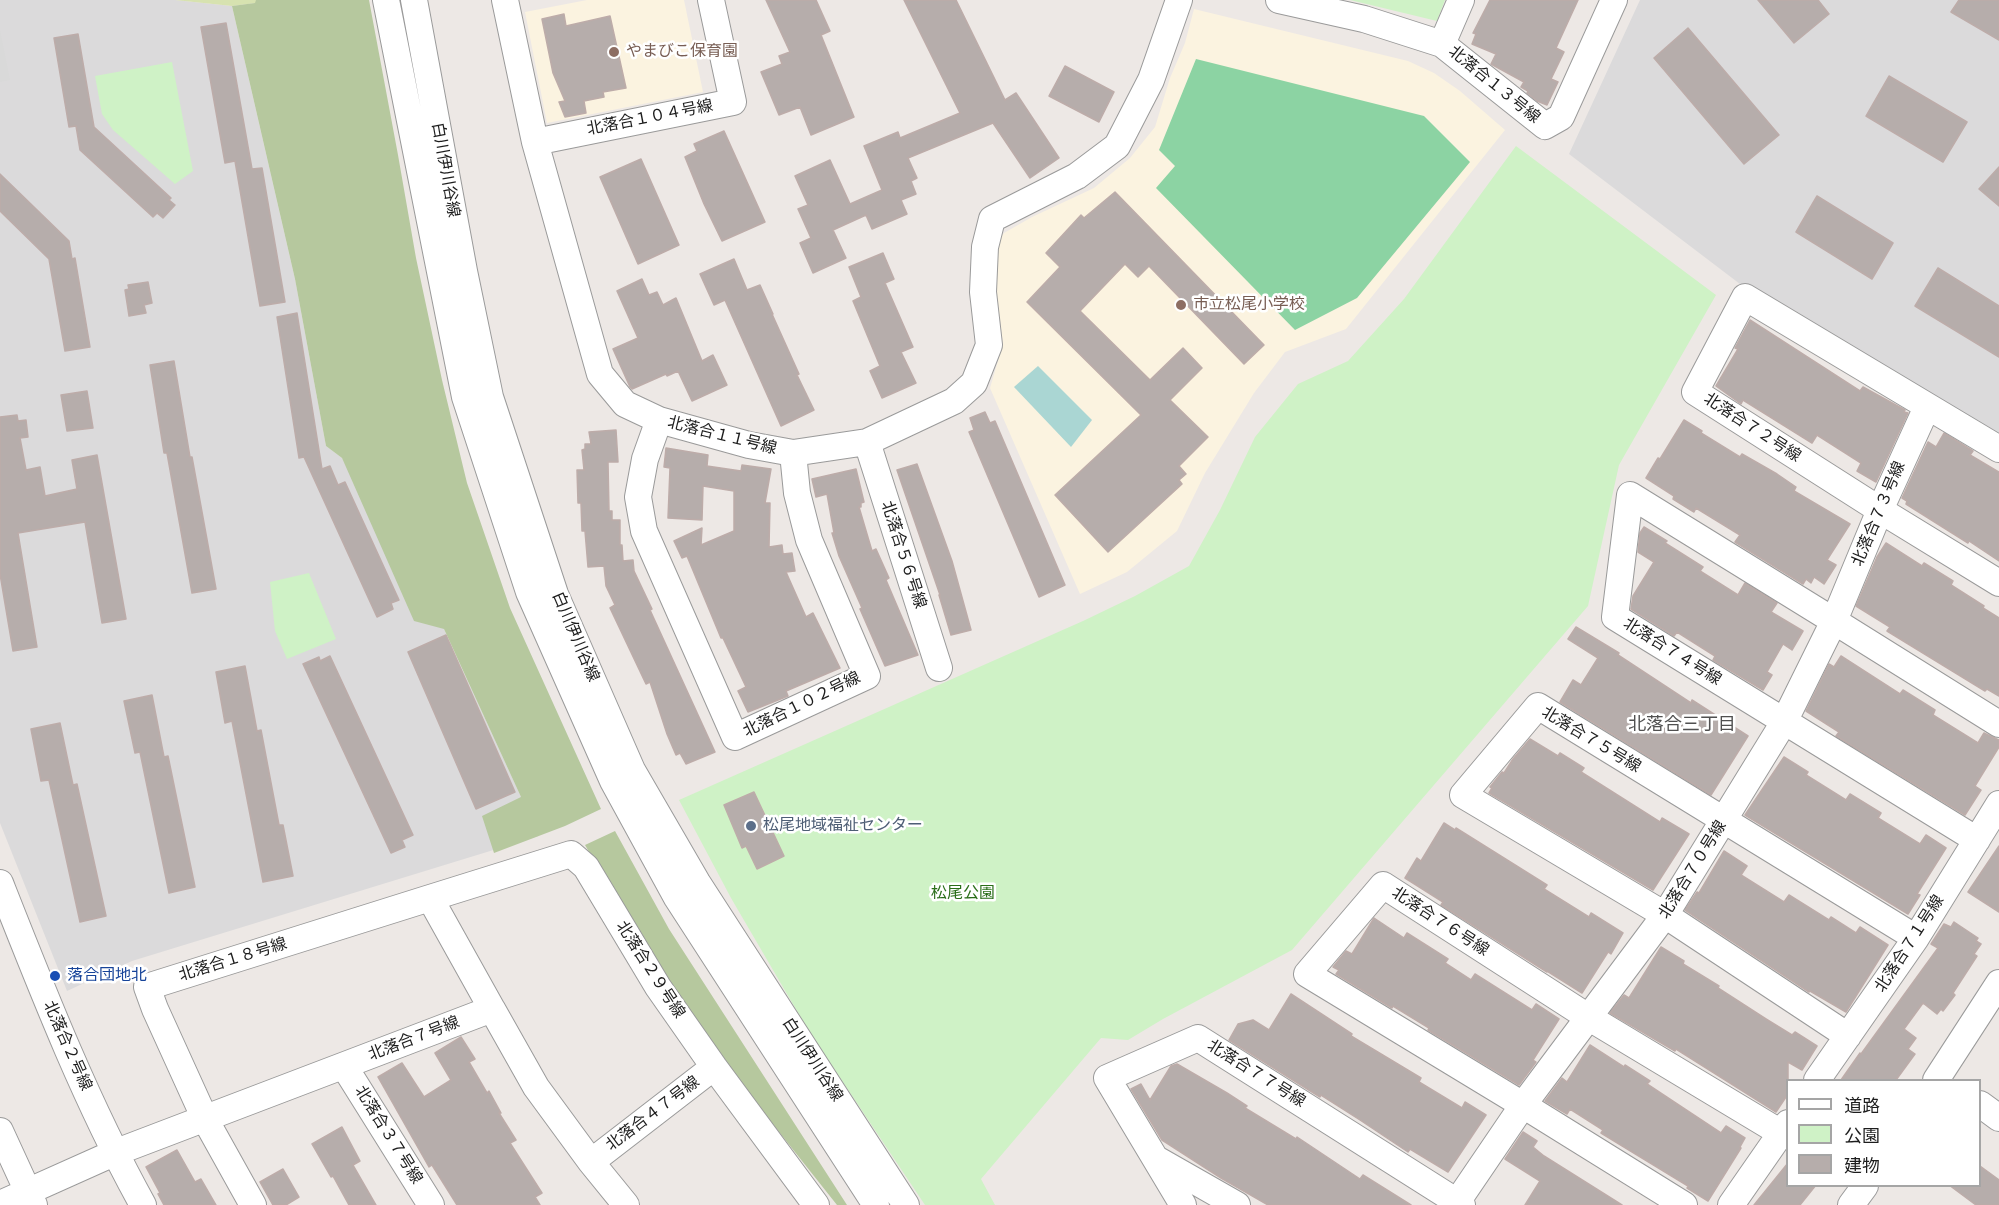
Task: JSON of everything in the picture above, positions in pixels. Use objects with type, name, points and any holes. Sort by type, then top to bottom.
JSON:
[{"type":"street","name":"白川伊川谷線","points":[[386,0],[465,397],[529,592],[613,781],[677,898],[876,1205]]},
{"type":"street","name":"白川伊川谷線","points":[[414,0],[490,397],[555,594],[632,770],[697,882],[906,1205]]},
{"type":"street","name":"北落合１１号線","points":[[506,0],[535,142],[600,374],[625,404],[659,420],[749,445],[793,453],[867,442],[954,401],[974,383],[989,345],[983,292],[985,247],[992,219],[1077,176],[1117,146],[1151,80],[1179,0]]},
{"type":"street","name":"北落合１０４号線","points":[[535,142],[733,102],[711,0]]},
{"type":"street","points":[[1283,0],[1364,19],[1442,44],[1461,0]]},
{"type":"street","name":"北落合１３号線","points":[[1442,44],[1545,126],[1561,117],[1614,0]]},
{"type":"street","name":"北落合７２号線","points":[[1999,449],[1746,297],[1695,392],[1999,583]]},
{"type":"street","name":"北落合７３号線","points":[[1834,621],[1880,510],[1927,407]]},
{"type":"street","name":"北落合１０２号線","points":[[659,420],[645,459],[638,497],[644,531],[735,737],[867,676],[809,540],[797,494],[793,453]]},
{"type":"street","name":"北落合５６号線","points":[[867,442],[939,668]]},
{"type":"street","name":"北落合７４号線","points":[[1834,621],[1630,495],[1615,617],[1977,840]]},
{"type":"street","points":[[1834,621],[1999,724]]},
{"type":"street","name":"北落合７０号線","points":[[1458,1204],[1523,1105],[1665,915],[1784,722],[1834,621]]},
{"type":"street","name":"北落合７５号線","points":[[1848,1036],[1665,915],[1463,795],[1538,706],[1916,938]]},
{"type":"street","name":"北落合７１号線","points":[[1818,1079],[1916,938],[1999,804]]},
{"type":"street","name":"北落合２９号線","points":[[430,898],[571,854],[586,867],[658,987],[816,1205]]},
{"type":"street","name":"北落合２号線","points":[[0,883],[50,1010],[114,1153],[143,1205]]},
{"type":"street","name":"北落合７６号線","points":[[1523,1105],[1307,974],[1383,885],[1588,1017],[1784,1128]]},
{"type":"street","points":[[430,898],[536,1087],[626,1205]]},
{"type":"street","name":"北落合１８号線","points":[[253,1205],[205,1119],[154,1009],[147,987],[430,898]]},
{"type":"street","points":[[1940,1079],[1999,983]]},
{"type":"street","name":"北落合７号線","points":[[0,1204],[31,1199],[114,1153],[492,1009]]},
{"type":"street","name":"北落合７７号線","points":[[1183,1205],[1107,1078],[1198,1038],[1458,1204]]},
{"type":"street","name":"北落合３７号線","points":[[344,1066],[431,1205]]},
{"type":"street","name":"北落合４７号線","points":[[591,1162],[714,1067]]},
{"type":"street","points":[[1523,1105],[1684,1205]]},
{"type":"street","points":[[1981,1105],[1999,1118]]},
{"type":"street","points":[[1731,1205],[1784,1128]]},
{"type":"street","points":[[0,1131],[31,1199]]},
{"type":"street","points":[[1155,1158],[1238,1205]]},
{"type":"street","points":[[1851,1205],[1863,1187]]},
{"type":"shaded area","points":[[0,0],[175,0],[232,6],[295,279],[326,446],[342,458],[444,629],[539,836],[132,961],[67,991],[0,823]]},
{"type":"shaded area","name":"やまびこ保育園","points":[[587,0],[684,0],[703,92],[547,123],[525,12]]},
{"type":"shaded area","points":[[1640,0],[1999,0],[1999,434],[1740,284],[1569,154]]},
{"type":"shaded area","name":"市立松尾小学校","points":[[1194,9],[1408,61],[1434,73],[1460,91],[1505,130],[1346,329],[1285,352],[1254,393],[1205,473],[1177,531],[1127,572],[1080,594],[990,388],[1003,344],[995,281],[995,245],[1004,233],[1094,188],[1130,158],[1155,127],[1170,78],[1185,43]]},
{"type":"shaded area","points":[[0,30],[10,80],[0,82]]},
{"type":"green space","points":[[175,0],[256,0],[256,3],[232,6]]},
{"type":"green space","points":[[256,0],[369,0],[416,258],[467,483],[510,608],[601,809],[565,826],[494,853],[482,816],[521,797],[444,629],[414,621],[342,458],[326,446],[295,279],[232,6],[255,3]]},
{"type":"green space","points":[[1350,0],[1445,0],[1437,21]]},
{"type":"green space","points":[[1196,59],[1424,116],[1470,162],[1357,298],[1295,330],[1156,188],[1175,166],[1159,150]]},
{"type":"green space","points":[[172,62],[193,171],[175,184],[113,130],[102,114],[95,76]]},
{"type":"green space","name":"松尾公園","points":[[1516,146],[1716,295],[1619,465],[1588,606],[1292,950],[1128,1040],[1101,1038],[981,1179],[995,1205],[925,1205],[808,1030],[731,898],[679,800],[1083,621],[1189,566],[1220,510],[1255,437],[1298,384],[1348,361],[1404,299]]},
{"type":"green space","points":[[309,573],[336,639],[287,659],[275,631],[270,582]]},
{"type":"green space","points":[[615,831],[669,929],[847,1205],[837,1205],[694,1025],[643,946],[585,845]]},
{"type":"water","points":[[1038,366],[1092,420],[1071,447],[1014,387]]},
{"type":"building","points":[[766,0],[816,0],[830,31],[821,35],[854,117],[811,135],[800,107],[779,115],[761,72],[782,64],[779,56],[790,52]]},
{"type":"building","points":[[904,0],[956,0],[1005,100],[1016,93],[1059,158],[1030,178],[993,123],[908,158],[917,178],[911,181],[916,194],[901,200],[907,214],[872,229],[866,215],[833,230],[846,258],[813,273],[800,243],[811,238],[798,209],[808,205],[795,176],[830,160],[850,204],[882,190],[864,146],[898,132],[900,138],[960,113]]},
{"type":"building","points":[[1490,0],[1578,0],[1556,48],[1564,52],[1551,79],[1558,82],[1547,105],[1537,101],[1521,87],[1524,82],[1491,64],[1496,54],[1472,44],[1476,34],[1473,33]]},
{"type":"building","points":[[1758,0],[1818,0],[1829,14],[1794,43]]},
{"type":"building","points":[[1959,0],[1999,0],[1999,40],[1951,12]]},
{"type":"building","points":[[564,14],[566,26],[610,16],[626,88],[603,92],[604,97],[584,101],[586,113],[565,117],[559,102],[565,101],[553,73],[542,19]]},
{"type":"building","points":[[226,23],[252,169],[262,168],[285,302],[260,306],[235,161],[225,163],[201,27]]},
{"type":"building","points":[[1688,28],[1779,135],[1744,164],[1654,58]]},
{"type":"building","points":[[78,34],[94,127],[171,198],[169,200],[175,205],[163,218],[157,213],[153,217],[80,150],[76,126],[69,127],[54,38]]},
{"type":"building","points":[[1065,66],[1114,92],[1099,122],[1049,96]]},
{"type":"building","points":[[1889,76],[1967,122],[1943,162],[1866,116]]},
{"type":"building","points":[[724,131],[765,222],[722,241],[685,157],[697,151],[694,144]]},
{"type":"building","points":[[641,159],[679,245],[638,264],[600,177]]},
{"type":"building","points":[[1999,167],[1999,206],[1979,189]]},
{"type":"building","points":[[0,174],[69,241],[72,259],[75,258],[90,347],[65,351],[49,259],[0,211]]},
{"type":"building","points":[[1115,192],[1264,345],[1244,364],[1149,266],[1138,277],[1125,264],[1080,311],[1150,380],[1183,348],[1202,368],[1170,400],[1208,437],[1179,466],[1186,474],[1179,480],[1182,484],[1108,552],[1055,495],[1141,415],[1027,302],[1060,267],[1046,253],[1081,215],[1084,218]]},
{"type":"building","points":[[1817,196],[1893,243],[1872,279],[1796,232]]},
{"type":"building","points":[[883,253],[894,279],[885,283],[913,347],[901,352],[916,383],[882,398],[870,371],[880,366],[853,301],[861,297],[849,267]]},
{"type":"building","points":[[734,259],[747,290],[760,285],[814,410],[781,426],[725,300],[714,305],[700,274]]},
{"type":"building","points":[[1938,268],[1999,306],[1999,357],[1915,306]]},
{"type":"building","points":[[642,279],[649,295],[657,292],[663,305],[676,298],[702,361],[713,355],[727,385],[692,401],[678,371],[632,389],[630,387],[613,349],[638,338],[617,291]]},
{"type":"building","points":[[148,282],[152,303],[144,305],[146,313],[129,316],[125,290],[129,289],[128,285]]},
{"type":"building","points":[[297,313],[322,469],[330,466],[338,485],[345,482],[399,600],[391,603],[393,609],[377,617],[304,457],[299,458],[277,317]]},
{"type":"building","points":[[1750,320],[1860,391],[1863,387],[1908,413],[1876,482],[1857,471],[1861,463],[1817,435],[1812,443],[1743,400],[1741,404],[1716,386],[1738,349],[1735,348]]},
{"type":"building","points":[[174,361],[216,589],[192,593],[167,453],[164,453],[150,365]]},
{"type":"building","points":[[87,391],[93,428],[67,431],[61,395]]},
{"type":"building","points":[[985,412],[990,423],[995,421],[1065,585],[1039,597],[969,432],[974,430],[970,418]]},
{"type":"building","points":[[17,415],[18,421],[26,420],[28,437],[20,438],[26,470],[40,467],[45,496],[77,489],[72,460],[97,455],[126,619],[102,623],[85,522],[18,533],[37,647],[13,651],[0,574],[0,417]]},
{"type":"building","points":[[1684,420],[1740,457],[1742,454],[1777,474],[1796,487],[1794,491],[1850,524],[1827,560],[1836,565],[1824,584],[1814,577],[1811,583],[1806,579],[1803,584],[1735,542],[1740,535],[1696,508],[1694,512],[1646,478]]},
{"type":"building","points":[[616,430],[618,462],[608,462],[609,511],[612,511],[612,520],[620,520],[620,545],[622,545],[623,561],[633,560],[634,571],[652,609],[650,610],[715,752],[686,764],[680,753],[676,755],[650,682],[646,684],[610,608],[615,605],[606,586],[604,566],[588,567],[585,531],[582,531],[581,503],[578,503],[577,470],[584,470],[582,450],[585,449],[585,444],[591,444],[589,432]]},
{"type":"building","points":[[1944,433],[1973,451],[1970,455],[1999,472],[1999,561],[1906,504],[1907,501],[1902,498],[1928,442],[1936,447]]},
{"type":"building","points":[[666,448],[708,455],[707,466],[741,471],[742,465],[771,469],[765,503],[770,503],[769,547],[782,545],[783,554],[792,553],[795,571],[786,572],[806,617],[813,613],[840,668],[786,691],[788,696],[748,712],[738,691],[746,687],[721,638],[687,556],[682,558],[674,541],[702,528],[701,545],[734,531],[734,491],[703,486],[702,520],[668,518],[670,468],[664,467]]},
{"type":"building","points":[[917,464],[952,561],[971,630],[951,635],[940,595],[897,470]]},
{"type":"building","points":[[856,469],[864,502],[859,507],[872,551],[876,549],[889,578],[886,580],[918,655],[885,666],[839,556],[832,533],[834,533],[827,494],[816,497],[812,479]]},
{"type":"building","points":[[1644,527],[1703,567],[1700,571],[1738,595],[1745,583],[1777,603],[1771,612],[1803,631],[1792,650],[1783,644],[1767,672],[1772,675],[1763,690],[1713,660],[1715,656],[1677,632],[1674,636],[1631,609],[1633,596],[1654,562],[1638,552],[1640,533]]},
{"type":"building","points":[[1886,543],[1922,566],[1924,563],[1953,581],[1951,585],[1999,618],[1999,696],[1987,689],[1985,691],[1887,631],[1890,627],[1856,606],[1877,557]]},
{"type":"building","points":[[1576,627],[1619,653],[1618,655],[1691,703],[1692,700],[1748,736],[1711,795],[1560,702],[1573,680],[1581,685],[1598,658],[1568,639]]},
{"type":"building","points":[[446,635],[515,792],[476,809],[408,652]]},
{"type":"building","points":[[330,656],[413,835],[402,840],[405,847],[391,853],[303,664],[319,657],[320,661]]},
{"type":"building","points":[[1841,656],[1900,694],[1903,690],[1935,710],[1933,715],[1978,743],[1984,733],[1999,740],[1999,747],[1975,786],[1981,790],[1965,815],[1836,736],[1839,732],[1806,711],[1829,664],[1834,667]]},
{"type":"building","points":[[245,666],[257,731],[261,730],[279,825],[283,825],[293,876],[263,882],[232,721],[225,723],[216,672]]},
{"type":"building","points":[[152,695],[164,757],[168,756],[195,887],[169,893],[140,752],[135,753],[124,701]]},
{"type":"building","points":[[60,723],[73,785],[77,784],[106,916],[80,922],[49,780],[41,781],[31,729]]},
{"type":"building","points":[[1530,739],[1558,756],[1560,753],[1584,768],[1581,772],[1660,822],[1662,818],[1689,834],[1653,890],[1489,793],[1492,788],[1490,787]]},
{"type":"building","points":[[1784,757],[1808,772],[1806,775],[1846,800],[1850,794],[1881,813],[1878,818],[1920,844],[1926,835],[1946,848],[1917,894],[1920,895],[1908,914],[1745,815]]},
{"type":"building","name":"松尾地域福祉センター","points":[[754,792],[784,856],[757,869],[746,846],[742,848],[724,805]]},
{"type":"building","points":[[1444,823],[1455,830],[1456,828],[1547,885],[1544,889],[1589,917],[1591,913],[1623,933],[1611,954],[1608,952],[1582,993],[1441,905],[1443,902],[1405,878],[1417,858],[1421,861]]},
{"type":"building","points":[[1999,846],[1999,912],[1968,892]]},
{"type":"building","points":[[1724,851],[1747,866],[1741,875],[1784,902],[1789,895],[1829,920],[1831,917],[1856,933],[1860,927],[1888,945],[1846,1012],[1809,992],[1685,910],[1697,892],[1699,893]]},
{"type":"building","points":[[1374,918],[1404,938],[1407,933],[1448,959],[1445,963],[1471,980],[1475,974],[1532,1010],[1536,1004],[1559,1019],[1533,1060],[1536,1062],[1519,1085],[1393,1006],[1392,1008],[1336,974],[1339,970],[1333,967],[1346,951],[1352,954]]},
{"type":"building","points":[[1954,922],[1978,938],[1976,941],[1981,944],[1974,954],[1977,956],[1953,993],[1955,995],[1943,1011],[1941,1009],[1937,1014],[1923,1003],[1904,1029],[1916,1038],[1908,1049],[1915,1054],[1897,1079],[1842,1079],[1938,948],[1931,944],[1944,924],[1951,927]]},
{"type":"building","points":[[1661,947],[1766,1019],[1792,1035],[1795,1032],[1817,1046],[1802,1070],[1788,1062],[1786,1097],[1776,1112],[1676,1049],[1675,1051],[1610,1013],[1624,995],[1629,998]]},
{"type":"building","points":[[1291,994],[1352,1034],[1351,1036],[1421,1078],[1419,1082],[1462,1108],[1465,1102],[1486,1115],[1448,1172],[1410,1149],[1408,1152],[1321,1095],[1320,1097],[1229,1040],[1238,1024],[1253,1020],[1269,1030]]},
{"type":"building","points":[[461,1037],[475,1059],[469,1062],[487,1093],[489,1091],[501,1113],[499,1113],[516,1140],[510,1143],[542,1193],[535,1197],[540,1205],[457,1205],[432,1165],[429,1167],[378,1077],[402,1063],[424,1097],[451,1080],[435,1053]]},
{"type":"building","points":[[1590,1045],[1650,1081],[1647,1084],[1721,1133],[1726,1126],[1745,1138],[1708,1201],[1687,1188],[1688,1186],[1601,1133],[1603,1130],[1570,1109],[1567,1114],[1545,1101],[1562,1078],[1567,1082]]},
{"type":"building","points":[[1177,1064],[1227,1093],[1247,1106],[1245,1108],[1296,1139],[1297,1137],[1360,1179],[1363,1175],[1411,1205],[1268,1205],[1221,1178],[1162,1140],[1131,1089],[1141,1084],[1150,1100],[1171,1066]]},
{"type":"building","points":[[342,1127],[360,1161],[353,1165],[376,1205],[349,1205],[312,1144]]},
{"type":"building","points":[[1523,1132],[1537,1141],[1533,1147],[1544,1156],[1622,1205],[1525,1205],[1540,1181],[1505,1159]]},
{"type":"building","points":[[177,1150],[195,1182],[201,1179],[216,1205],[164,1205],[146,1167]]},
{"type":"building","points":[[1786,1165],[1786,1187],[1814,1187],[1800,1205],[1754,1205]]},
{"type":"building","points":[[1981,1167],[1999,1180],[1999,1205],[1976,1205],[1952,1187],[1981,1187]]},
{"type":"building","points":[[283,1169],[299,1197],[286,1205],[273,1205],[260,1182]]},
{"type":"place","name":"やまびこ保育園","points":[[614,52]]},
{"type":"place","name":"市立松尾小学校","points":[[1181,305]]},
{"type":"place","name":"松尾地域福祉センター","points":[[751,826]]},
{"type":"place","name":"落合団地北","points":[[55,976]]},
{"type":"district","name":"北落合三丁目","points":[[1682,725]]}]
